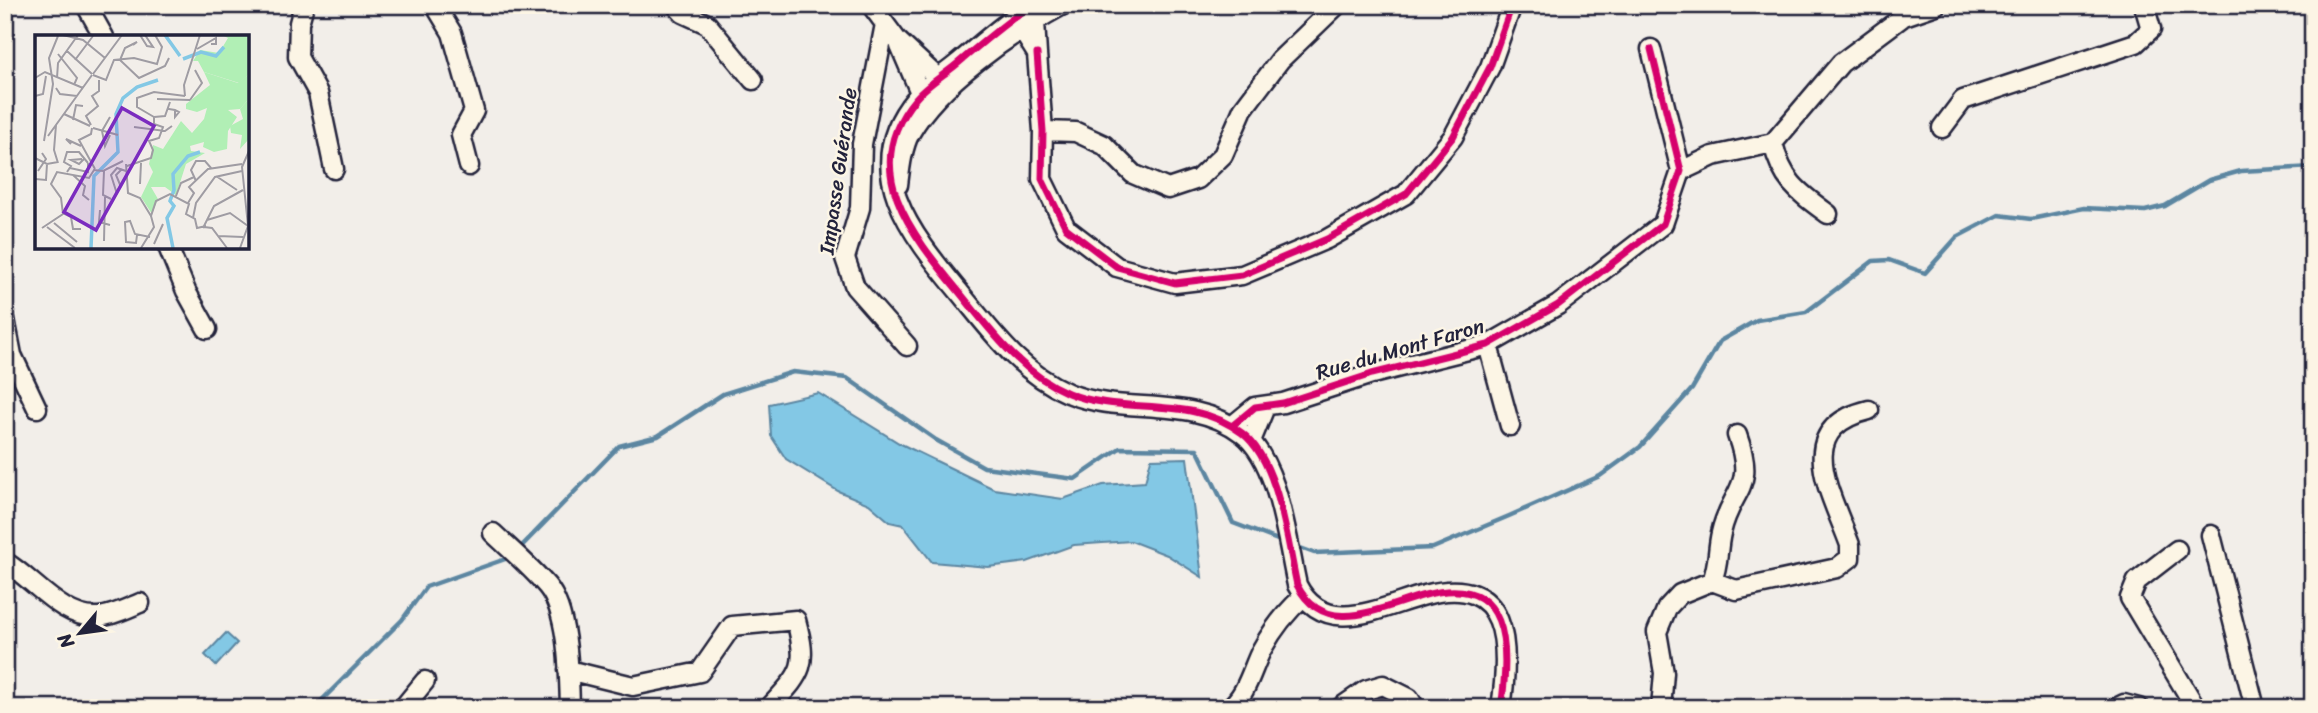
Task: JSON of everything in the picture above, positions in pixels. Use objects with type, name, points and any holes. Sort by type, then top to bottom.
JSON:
[{"type":"street","points":[[86,5],[103,35]]},
{"type":"street","points":[[304,5],[299,23],[298,57],[318,93],[334,169]]},
{"type":"street","points":[[435,5],[452,33],[474,111],[461,135],[469,166]]},
{"type":"street","points":[[676,5],[683,13],[707,24],[753,80]]},
{"type":"street","points":[[871,5],[936,91]]},
{"type":"street","points":[[1045,5],[936,91],[909,135],[896,196],[907,224],[929,256],[992,332],[1040,378],[1082,397],[1203,413],[1232,426],[1251,441],[1272,480],[1300,591],[1313,607],[1349,617],[1427,594],[1465,591],[1482,598],[1496,611],[1503,627],[1507,674],[1501,708]]},
{"type":"street","points":[[1025,19],[1063,5]]},
{"type":"street","points":[[1043,131],[1076,132],[1104,145],[1133,174],[1168,189],[1198,179],[1223,155],[1243,110],[1280,60],[1337,5]]},
{"type":"street","points":[[1025,19],[1037,54],[1043,131],[1042,179],[1066,228],[1117,267],[1175,283],[1242,275],[1327,239],[1406,194],[1454,136],[1490,67],[1512,5]]},
{"type":"street","points":[[1651,49],[1681,171],[1713,156],[1773,143],[1841,63],[1904,16],[1936,5]]},
{"type":"street","points":[[1942,128],[1964,100],[2136,43],[2151,29],[2144,5]]},
{"type":"street","name":"Impasse Guérande","points":[[885,24],[863,144],[860,208],[845,258],[855,287],[907,346]]},
{"type":"street","points":[[1773,143],[1779,167],[1795,189],[1828,214]]},
{"type":"street","name":"Rue du Mont Faron","points":[[1232,426],[1255,407],[1265,407],[1372,374],[1488,345],[1558,305],[1663,224],[1681,171]]},
{"type":"street","points":[[168,248],[186,291],[207,329]]},
{"type":"street","points":[[5,319],[12,355],[37,408]]},
{"type":"street","points":[[1488,345],[1510,426]]},
{"type":"street","points":[[1251,441],[1265,407]]},
{"type":"street","points":[[1661,708],[1664,673],[1657,632],[1667,608],[1680,594],[1712,581],[1735,590],[1837,568],[1850,558],[1850,545],[1822,465],[1821,448],[1829,435],[1853,414],[1870,410]]},
{"type":"street","points":[[1712,581],[1718,565],[1721,532],[1742,490],[1746,459],[1737,435]]},
{"type":"street","points":[[493,533],[549,588],[558,610],[568,670],[570,708]]},
{"type":"street","points":[[2211,535],[2255,708]]},
{"type":"street","points":[[2177,550],[2137,581],[2130,598],[2196,708]]},
{"type":"street","points":[[5,562],[24,573],[63,607],[84,616],[101,617],[141,603]]},
{"type":"street","points":[[1230,708],[1245,689],[1262,650],[1300,591]]},
{"type":"street","points":[[568,670],[633,686],[701,672],[732,626],[796,620],[803,648],[799,675],[769,708]]},
{"type":"street","points":[[403,708],[425,681]]},
{"type":"street","points":[[1340,708],[1366,690],[1383,685],[1409,698],[1415,708]]},
{"type":"street","points":[[2116,708],[2124,704],[2139,708]]},
{"type":"water","points":[[818,393],[899,443],[994,489],[1063,499],[1103,485],[1145,482],[1151,459],[1187,458],[1202,577],[1167,555],[1131,541],[1074,545],[1027,562],[988,567],[932,562],[903,525],[890,522],[869,504],[838,491],[786,459],[771,436],[769,404]]},
{"type":"water","points":[[226,633],[237,643],[216,666],[205,655]]},
{"type":"waterway","points":[[1295,546],[1314,553],[1433,548],[1600,476],[1640,447],[1692,389],[1720,341],[1757,320],[1806,312],[1873,261],[1889,260],[1925,273],[1957,237],[1999,215],[2031,219],[2084,208],[2145,211],[2165,206],[2209,180],[2241,171],[2313,167]]},
{"type":"waterway","points":[[517,551],[619,446],[658,436],[723,394],[793,372],[847,378],[936,440],[984,467],[1075,479],[1120,448],[1197,449],[1233,523],[1283,542]]},
{"type":"waterway","points":[[300,708],[318,704],[402,620],[426,587],[511,557]]},
{"type":"cycle path","points":[[1032,5],[925,89],[899,124],[891,150],[891,176],[898,201],[925,248],[1008,350],[1051,385],[1089,400],[1179,409],[1201,414],[1222,421],[1242,433],[1255,446],[1273,482],[1297,585],[1309,602],[1323,611],[1338,615],[1355,615],[1425,595],[1453,591],[1474,595],[1489,605],[1499,620],[1504,640],[1501,708]]},
{"type":"cycle path","points":[[1037,54],[1043,131],[1042,179],[1066,228],[1117,267],[1175,283],[1242,275],[1327,239],[1406,194],[1453,137],[1490,67],[1512,5]]},
{"type":"cycle path","points":[[1232,426],[1255,407],[1283,403],[1372,374],[1488,345],[1558,305],[1663,224],[1681,171],[1651,49]]}]
